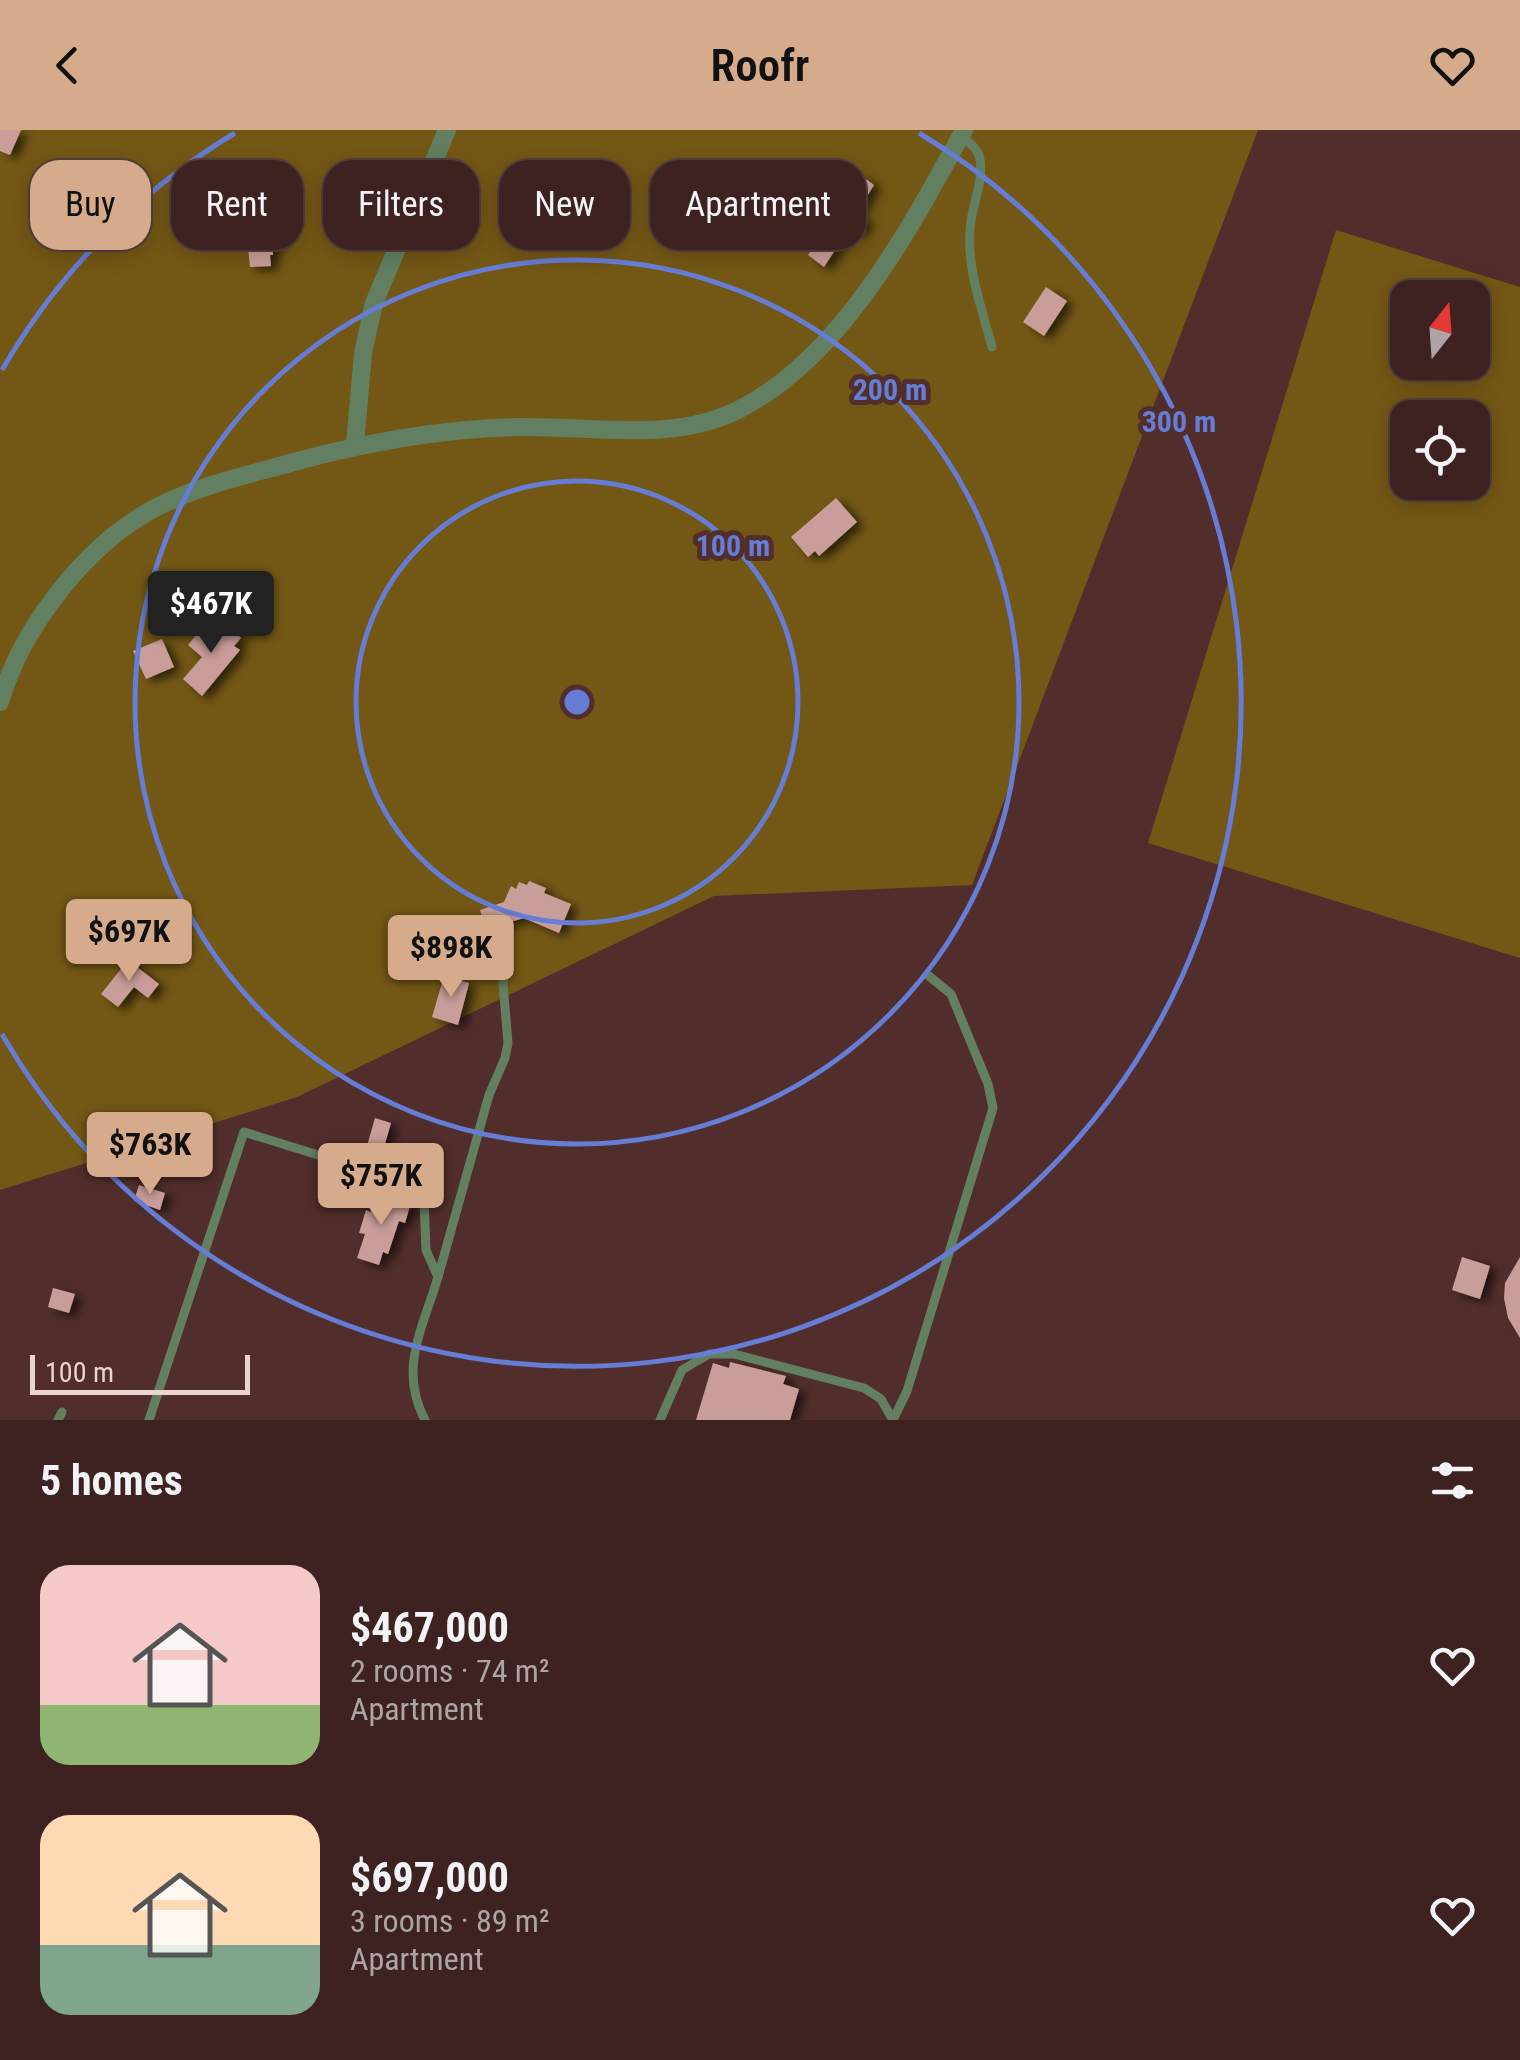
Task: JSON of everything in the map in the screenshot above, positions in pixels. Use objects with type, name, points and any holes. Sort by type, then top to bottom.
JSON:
[{"type":"street","points":[[355,446],[362,354],[374,302],[447,130]]},
{"type":"street","points":[[0,702],[18,652],[41,616],[90,558],[115,534],[155,508],[188,493],[355,446],[432,432],[492,427],[682,428],[702,425],[741,408],[777,386],[843,319],[900,240],[962,134]]},
{"type":"lane","points":[[962,134],[979,154],[981,168],[969,252],[992,347]]},
{"type":"lane","points":[[425,1420],[412,1390],[411,1373],[489,1095],[505,1058],[508,1043],[503,984],[508,951]]},
{"type":"lane","points":[[893,1420],[907,1391],[992,1108],[988,1084],[951,994],[929,976]]},
{"type":"lane","points":[[149,1420],[244,1132],[328,1158]]},
{"type":"lane","points":[[424,1200],[426,1250],[438,1277]]},
{"type":"lane","points":[[660,1420],[682,1370],[709,1354],[734,1354],[864,1388],[882,1398],[893,1420]]},
{"type":"shaded area","points":[[0,130],[1258,130],[972,885],[714,896],[297,1097],[0,1190]]},
{"type":"shaded area","points":[[1336,230],[1520,287],[1520,958],[1148,843]]},
{"type":"building","points":[[0,130],[21,130],[10,155],[0,151]]},
{"type":"building","points":[[866,179],[874,185],[866,198]]},
{"type":"building","points":[[248,250],[273,250],[271,266],[250,267]]},
{"type":"building","points":[[812,250],[835,250],[824,267],[808,255]]},
{"type":"building","points":[[1046,287],[1067,301],[1044,336],[1023,322]]},
{"type":"building","points":[[836,498],[857,522],[819,556],[815,551],[808,557],[791,537]]},
{"type":"building","points":[[214,623],[241,638],[234,646],[240,650],[202,696],[183,679],[202,657],[188,645],[205,624],[210,628]]},
{"type":"building","points":[[162,639],[174,667],[146,679],[133,651]]},
{"type":"building","points":[[529,881],[546,888],[544,893],[571,904],[559,933],[524,918],[486,929],[480,910],[504,902],[511,886],[516,889],[519,882],[527,885]]},
{"type":"building","points":[[128,960],[159,984],[148,998],[134,987],[118,1007],[101,994]]},
{"type":"building","points":[[444,976],[469,983],[458,1025],[432,1017]]},
{"type":"building","points":[[375,1118],[391,1123],[378,1168],[362,1163]]},
{"type":"building","points":[[339,1151],[358,1156],[350,1183],[331,1177]]},
{"type":"building","points":[[139,1185],[165,1193],[160,1210],[134,1201]]},
{"type":"building","points":[[376,1195],[410,1206],[405,1223],[399,1221],[388,1254],[383,1252],[379,1265],[357,1258],[365,1234],[359,1233],[366,1210],[371,1212]]},
{"type":"building","points":[[1462,1257],[1490,1266],[1480,1299],[1452,1290]]},
{"type":"building","points":[[1520,1257],[1520,1338],[1508,1318],[1504,1298],[1505,1283]]},
{"type":"building","points":[[53,1288],[75,1294],[69,1313],[48,1307]]},
{"type":"building","points":[[730,1362],[786,1376],[783,1384],[799,1389],[790,1420],[696,1420],[713,1363],[729,1368]]}]
